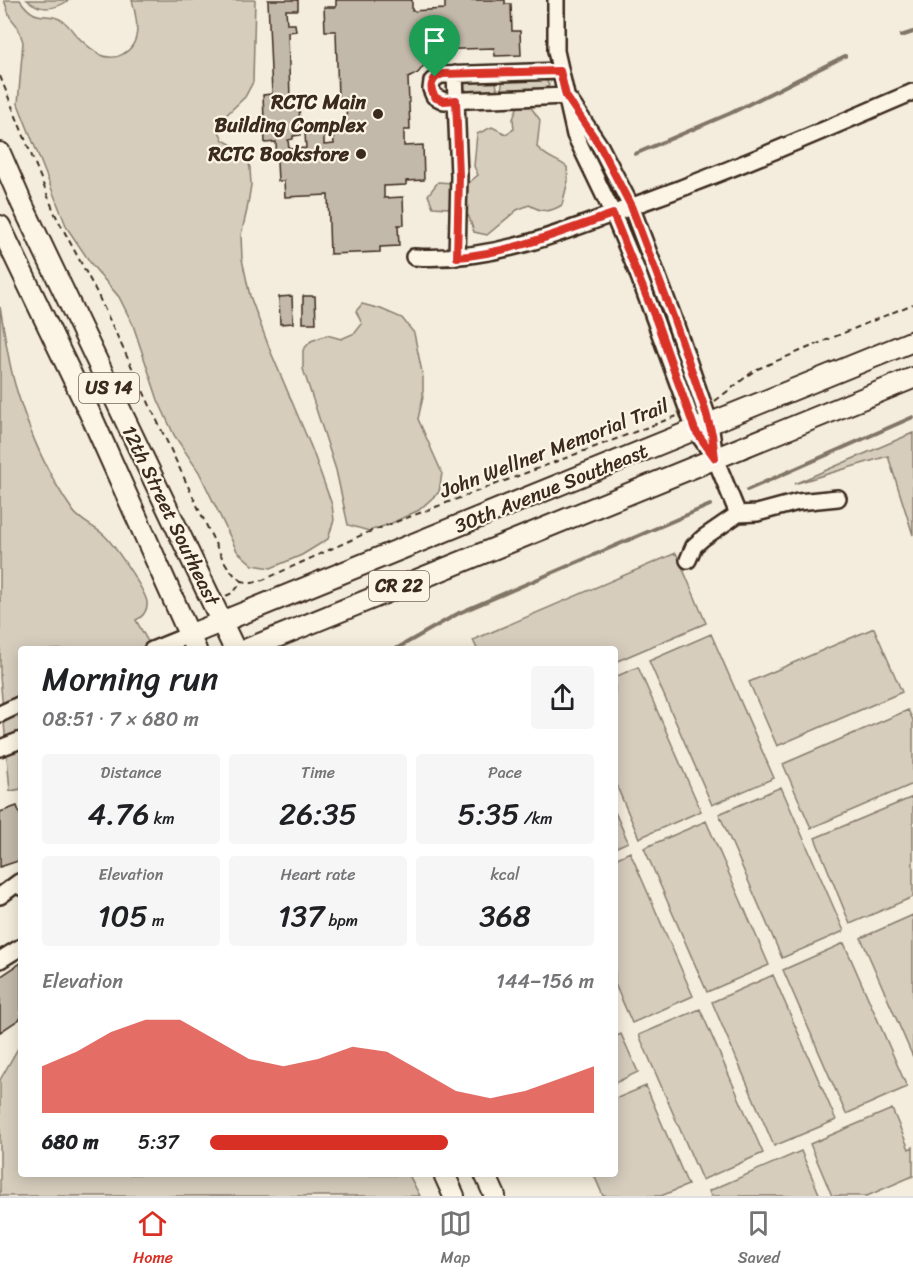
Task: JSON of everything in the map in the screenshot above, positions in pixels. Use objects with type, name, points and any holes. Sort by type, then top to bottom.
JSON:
[{"type":"main road","name":"12th Street Southeast","points":[[0,153],[51,267],[233,646]]},
{"type":"main road","name":"12th Street Southeast","points":[[0,226],[94,422],[193,642]]},
{"type":"main road","name":"30th Avenue Southeast","points":[[193,642],[222,622],[699,418],[913,341]]},
{"type":"main road","name":"30th Avenue Southeast","points":[[255,646],[913,378]]},
{"type":"main road","points":[[445,1177],[454,1196]]},
{"type":"main road","points":[[486,1177],[495,1196]]},
{"type":"street","points":[[556,0],[556,51],[575,135],[613,214],[738,514]]},
{"type":"street","points":[[560,71],[440,75],[432,81],[431,89],[434,96],[440,100],[566,96]]},
{"type":"street","points":[[455,74],[459,176],[457,257]]},
{"type":"street","points":[[414,257],[457,257],[501,250],[556,234],[692,184],[913,92]]},
{"type":"street","points":[[566,96],[600,146],[631,206],[672,314],[699,418]]},
{"type":"street","points":[[688,560],[694,546],[738,514],[756,513],[798,502],[838,498]]},
{"type":"street","points":[[172,646],[193,642]]},
{"type":"street","points":[[0,714],[18,705]]},
{"type":"street","points":[[0,748],[18,741]]},
{"type":"street","points":[[0,896],[18,883]]},
{"type":"street","points":[[0,960],[18,949]]},
{"type":"path","points":[[0,76],[55,214],[96,291],[211,535],[228,567],[236,578],[242,581],[234,592]]},
{"type":"path","name":"John Wellner Memorial Trail","points":[[242,581],[252,583],[263,580],[364,534],[699,418],[715,401],[754,370],[913,304]]},
{"type":"shaded area","points":[[4,0],[20,0],[32,13],[57,18],[93,49],[103,56],[112,57],[121,55],[134,44],[137,23],[132,0],[255,0],[253,82],[245,97],[219,122],[219,131],[223,140],[247,156],[251,185],[241,235],[242,259],[250,296],[312,449],[332,505],[334,520],[328,539],[302,555],[271,568],[253,565],[237,551],[199,472],[174,435],[158,400],[133,325],[119,297],[92,265],[67,228],[18,104],[23,42]]},
{"type":"shaded area","points":[[27,0],[69,0],[48,8],[37,6]]},
{"type":"shaded area","points":[[503,80],[546,80],[549,85],[545,90],[503,91],[501,89]]},
{"type":"shaded area","points":[[466,81],[496,81],[497,89],[468,92],[463,87]]},
{"type":"shaded area","points":[[518,105],[530,106],[540,120],[537,147],[567,167],[568,181],[562,205],[546,211],[529,205],[517,210],[487,235],[474,232],[464,209],[433,207],[428,195],[438,182],[467,184],[478,175],[474,166],[477,134],[492,127],[506,134],[514,129],[513,119]]},
{"type":"shaded area","points":[[362,304],[402,318],[414,333],[423,377],[423,397],[418,419],[442,473],[439,492],[419,510],[369,531],[348,525],[336,470],[303,369],[303,350],[311,341],[327,335],[341,339],[355,333],[362,324],[356,311]]},
{"type":"shaded area","points":[[0,307],[13,378],[40,452],[73,511],[105,536],[141,588],[147,608],[136,620],[150,646],[18,646],[18,790],[10,791],[0,676]]},
{"type":"shaded area","points":[[913,433],[913,535],[888,456],[794,484]]},
{"type":"shaded area","points":[[676,553],[706,623],[618,661],[618,646],[476,646],[473,640]]},
{"type":"shaded area","points":[[874,628],[902,692],[777,746],[749,682]]},
{"type":"shaded area","points":[[711,634],[774,778],[712,805],[649,661]]},
{"type":"shaded area","points":[[638,667],[701,811],[639,838],[618,789],[618,676]]},
{"type":"shaded area","points":[[908,710],[913,720],[913,784],[811,828],[783,764]]},
{"type":"shaded area","points":[[781,787],[844,931],[782,958],[719,814]]},
{"type":"shaded area","points":[[913,797],[913,897],[850,924],[815,838]]},
{"type":"shaded area","points":[[618,819],[628,842],[618,847]]},
{"type":"shaded area","points":[[706,821],[769,965],[707,992],[644,848]]},
{"type":"shaded area","points":[[630,852],[693,996],[632,1023],[618,991],[618,858]]},
{"type":"shaded area","points":[[913,915],[913,1057],[861,938]]},
{"type":"shaded area","points":[[844,943],[907,1087],[846,1114],[783,970]]},
{"type":"shaded area","points":[[773,975],[836,1120],[774,1146],[712,1002]]},
{"type":"shaded area","points":[[700,1009],[763,1153],[702,1180],[639,1035]]},
{"type":"shaded area","points":[[621,1034],[638,1072],[618,1082],[618,1036]]},
{"type":"shaded area","points":[[18,1048],[18,1177],[410,1177],[420,1196],[0,1196],[0,1080]]},
{"type":"shaded area","points":[[646,1086],[688,1185],[661,1196],[603,1196],[595,1177],[618,1177],[618,1098]]},
{"type":"shaded area","points":[[892,1109],[909,1149],[913,1147],[913,1176],[867,1196],[832,1196],[810,1144]]},
{"type":"shaded area","points":[[801,1151],[820,1196],[711,1196],[709,1191]]},
{"type":"building","name":"RCTC Main Building Complex","points":[[268,0],[298,0],[298,10],[286,10],[287,24],[295,24],[296,31],[288,32],[290,99],[299,98],[300,135],[288,140],[289,149],[306,148],[305,134],[324,134],[324,145],[334,144],[333,133],[347,133],[346,98],[338,98],[336,31],[325,31],[324,7],[336,7],[336,0],[412,0],[412,11],[445,9],[445,0],[505,0],[505,4],[511,4],[512,31],[520,31],[521,55],[495,56],[494,48],[429,50],[425,64],[418,73],[408,78],[410,130],[404,130],[404,146],[423,145],[424,180],[406,181],[406,185],[384,186],[384,198],[403,197],[404,225],[398,225],[399,246],[380,247],[380,252],[330,254],[328,195],[285,197],[284,181],[278,181],[276,142],[265,143],[263,95],[272,94]]},
{"type":"building","points":[[292,296],[293,323],[280,324],[279,297]]},
{"type":"building","points":[[303,296],[315,296],[316,323],[303,323]]},
{"type":"building","points":[[17,806],[18,809],[18,861],[0,867],[0,812]]},
{"type":"building","points":[[18,965],[18,1020],[0,1032],[0,977]]},
{"type":"waterway","points":[[901,36],[913,32]]},
{"type":"waterway","points":[[635,154],[731,113],[845,56]]},
{"type":"waterway","points":[[747,490],[913,417]]},
{"type":"waterway","points":[[401,646],[459,613],[710,505]]},
{"type":"place","name":"RCTC Main Building Complex","points":[[378,114]]},
{"type":"place","name":"RCTC Bookstore","points":[[361,154]]},
{"type":"route","points":[[560,71],[566,96],[600,146],[631,206],[704,406],[712,434],[715,458],[695,430],[656,320],[613,214],[501,250],[457,257],[459,176],[456,100],[444,101],[434,96],[431,85],[435,77],[443,74],[560,71]]}]
